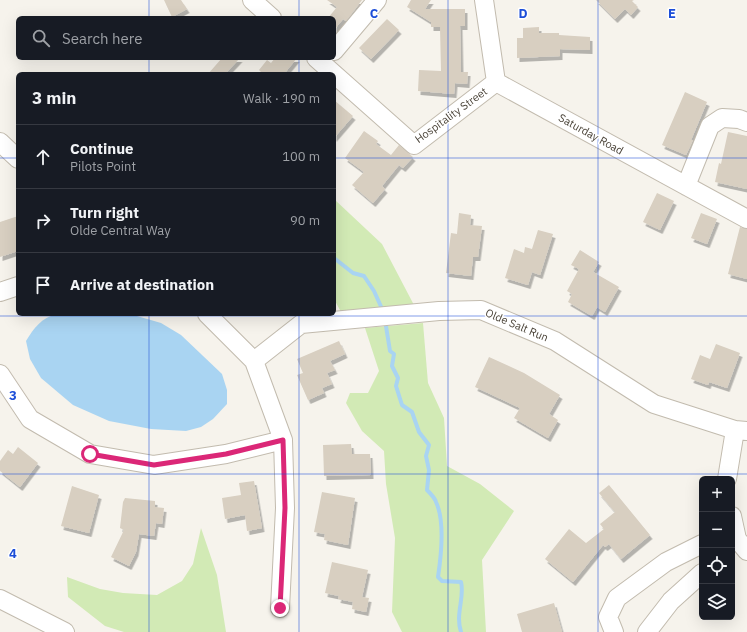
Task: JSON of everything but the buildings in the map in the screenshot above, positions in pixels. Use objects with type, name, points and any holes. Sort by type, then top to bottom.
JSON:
[{"type":"street","points":[[252,0],[270,16]]},
{"type":"street","points":[[336,46],[377,0]]},
{"type":"street","points":[[484,0],[496,82]]},
{"type":"street","name":"Hospitality Street","points":[[327,60],[414,145],[496,82]]},
{"type":"street","name":"Saturday Road","points":[[496,82],[747,219]]},
{"type":"street","points":[[686,186],[710,126],[722,118],[747,122]]},
{"type":"street","points":[[0,142],[16,157]]},
{"type":"street","points":[[0,292],[16,287]]},
{"type":"street","name":"Olde Salt Run","points":[[254,360],[301,324],[439,311],[481,310],[555,341],[654,404],[741,430]]},
{"type":"street","points":[[208,316],[254,360],[283,440],[285,508],[280,608]]},
{"type":"street","points":[[0,374],[30,419],[90,454],[154,465],[226,454],[283,440]]},
{"type":"street","points":[[727,476],[741,430]]},
{"type":"street","points":[[735,532],[737,543]]},
{"type":"street","points":[[614,632],[608,617],[616,598],[666,562],[699,546]]},
{"type":"street","points":[[647,632],[671,601],[699,576]]},
{"type":"street","points":[[0,599],[65,632]]},
{"type":"green space","points":[[336,201],[382,244],[415,307],[341,312],[336,303]]},
{"type":"green space","points":[[423,323],[428,383],[444,418],[447,466],[480,484],[514,511],[482,560],[486,632],[402,632],[392,612],[395,538],[386,484],[384,451],[362,431],[346,403],[350,393],[368,393],[379,371],[365,328]]},
{"type":"green space","points":[[201,528],[217,575],[226,632],[124,632],[105,626],[68,597],[67,577],[100,589],[123,593],[157,595],[182,581],[193,564]]},
{"type":"water","points":[[51,316],[137,316],[161,323],[181,335],[222,374],[227,390],[227,404],[213,419],[201,427],[186,431],[151,429],[109,421],[73,405],[41,378],[30,359],[26,341],[38,324]]},
{"type":"waterway","points":[[336,260],[353,273],[364,276],[374,291],[383,311]]},
{"type":"waterway","points":[[385,320],[390,351],[394,354],[392,366],[398,378],[396,386],[402,405],[412,412],[419,432],[429,445],[426,456],[429,470],[427,490],[435,500],[441,519],[441,549],[438,577],[442,581],[461,582],[462,594],[459,612],[459,625],[461,632]]},
{"type":"route","points":[[90,454],[154,465],[226,454],[283,440],[285,508],[280,608]]}]
